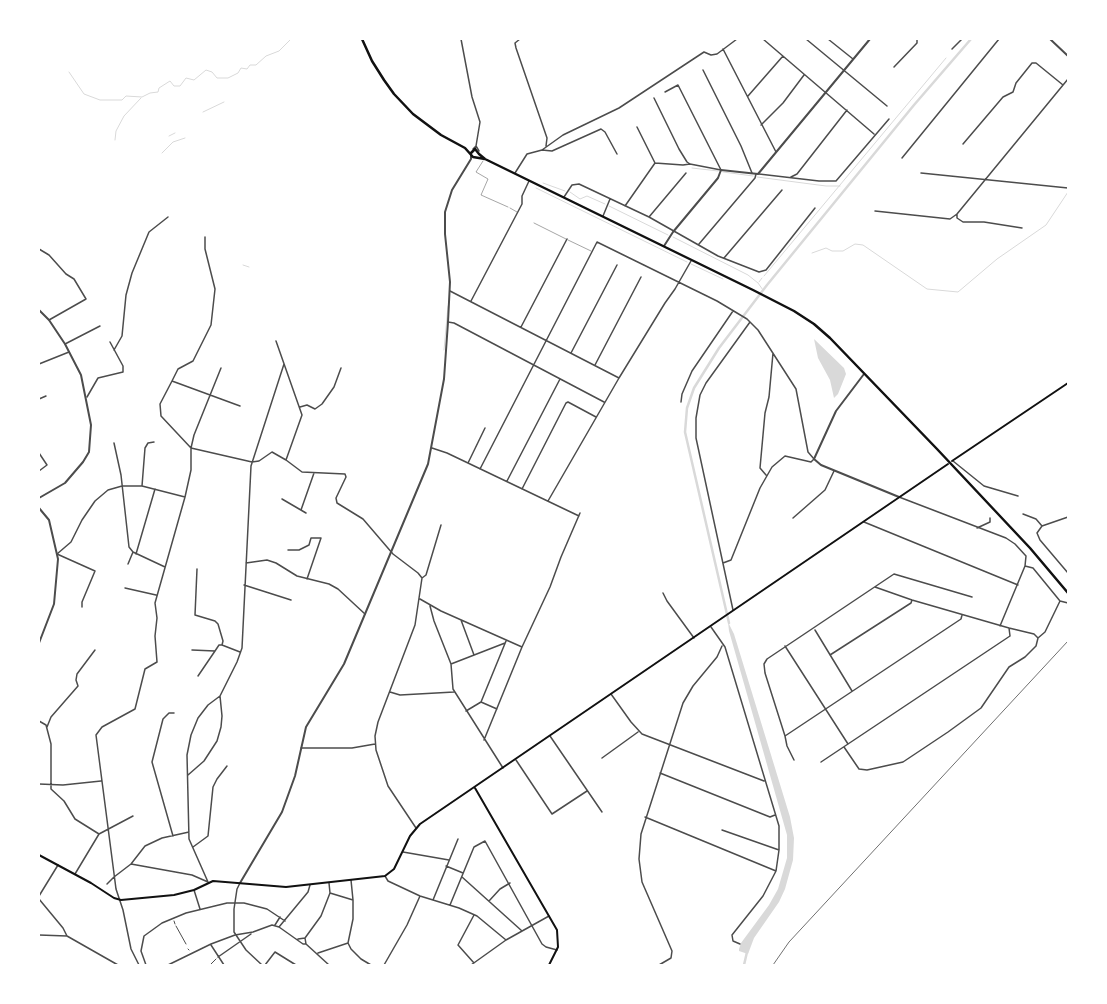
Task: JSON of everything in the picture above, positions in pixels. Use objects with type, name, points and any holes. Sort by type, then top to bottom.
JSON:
[{"type":"highway","points":[[362,39],[376,68],[402,103],[429,127],[472,152],[475,157],[485,159],[530,180],[664,246],[794,311],[814,324],[963,476],[1030,548],[1068,592]]},
{"type":"highway","points":[[472,152],[479,152],[485,159]]},
{"type":"highway","points":[[475,157],[479,152]]},
{"type":"main road","points":[[952,461],[1068,383]]},
{"type":"main road","points":[[39,855],[119,900],[168,896],[194,890],[208,882],[218,881],[286,887],[385,876],[394,869],[416,828],[948,464]]},
{"type":"main road","points":[[475,788],[558,933],[557,950],[549,965]]},
{"type":"street","points":[[262,965],[239,941],[233,929],[237,889],[282,812],[294,781],[306,727],[344,664],[366,614],[390,551],[425,472],[432,448],[441,393],[450,291],[445,229],[446,207],[452,190],[476,146],[480,122],[472,97],[461,39]]},
{"type":"street","points":[[520,39],[516,43],[516,48],[546,138],[546,146]]},
{"type":"street","points":[[542,150],[563,135],[619,108],[704,52],[713,55],[736,39]]},
{"type":"street","points":[[763,39],[874,134]]},
{"type":"street","points":[[806,39],[886,106]]},
{"type":"street","points":[[828,39],[853,59]]},
{"type":"street","points":[[699,244],[870,39]]},
{"type":"street","points":[[894,67],[916,43],[917,39]]},
{"type":"street","points":[[952,49],[962,39]]},
{"type":"street","points":[[902,158],[999,39]]},
{"type":"street","points":[[1050,39],[1068,56]]},
{"type":"street","points":[[723,49],[776,152]]},
{"type":"street","points":[[748,96],[783,56]]},
{"type":"street","points":[[963,144],[1003,97],[1013,92],[1016,83],[1032,63],[1036,63],[1063,85]]},
{"type":"street","points":[[703,70],[741,146],[752,174]]},
{"type":"street","points":[[761,125],[783,102],[804,74]]},
{"type":"street","points":[[875,211],[950,219],[957,214],[1068,79]]},
{"type":"street","points":[[664,246],[673,232],[718,178],[721,170],[678,85],[665,92]]},
{"type":"street","points":[[654,98],[679,149],[687,162],[690,164]]},
{"type":"street","points":[[790,178],[797,174],[847,110]]},
{"type":"street","points":[[655,163],[690,164],[752,174],[832,182],[838,180],[874,134],[878,132],[889,119]]},
{"type":"street","points":[[637,126],[655,163]]},
{"type":"street","points":[[515,173],[525,155],[542,150],[552,151],[601,129],[605,132],[617,154]]},
{"type":"street","points":[[476,146],[479,152]]},
{"type":"street","points":[[470,159],[475,157]]},
{"type":"street","points":[[625,206],[655,163]]},
{"type":"street","points":[[921,173],[1068,188]]},
{"type":"street","points":[[649,217],[686,174]]},
{"type":"street","points":[[471,301],[522,204],[522,196],[530,180]]},
{"type":"street","points":[[564,197],[572,185],[576,183],[649,217],[673,232],[724,258],[753,270],[762,271],[766,270],[815,208]]},
{"type":"street","points":[[724,258],[782,190]]},
{"type":"street","points":[[603,216],[610,199]]},
{"type":"street","points":[[957,214],[957,218],[963,222],[989,223],[1022,228]]},
{"type":"street","points":[[114,350],[122,336],[126,295],[132,273],[149,232],[168,217]]},
{"type":"street","points":[[204,237],[205,249],[215,289],[210,325],[193,361],[182,366],[172,381],[160,404],[160,416],[191,448],[252,462],[259,461],[272,452],[302,472],[346,475],[336,498],[337,503],[363,519],[390,551],[422,578]]},
{"type":"street","points":[[521,327],[567,239]]},
{"type":"street","points":[[480,469],[597,242],[739,313],[747,319],[758,330],[774,353],[798,393],[808,452],[818,463],[899,497],[1006,538],[1014,544],[1026,556],[1025,566],[1000,626]]},
{"type":"street","points":[[39,249],[48,255],[66,274],[74,279],[86,299],[48,320]]},
{"type":"street","points":[[548,501],[604,402],[665,303],[680,283],[692,260]]},
{"type":"street","points":[[571,353],[617,265]]},
{"type":"street","points":[[595,366],[641,277]]},
{"type":"street","points":[[450,291],[619,378]]},
{"type":"street","points":[[39,311],[48,320],[65,344],[81,374],[87,397],[91,425],[88,455],[65,483],[39,498]]},
{"type":"street","points":[[681,402],[682,394],[692,371],[733,311]]},
{"type":"street","points":[[448,322],[454,323],[604,402]]},
{"type":"street","points":[[733,612],[696,438],[697,411],[700,395],[706,383],[750,322]]},
{"type":"street","points":[[65,344],[100,326]]},
{"type":"street","points":[[276,341],[300,408],[302,419],[286,460]]},
{"type":"street","points":[[87,397],[98,378],[123,372],[123,366],[110,342]]},
{"type":"street","points":[[39,364],[69,351]]},
{"type":"street","points":[[767,476],[760,468],[765,413],[769,397],[774,353]]},
{"type":"street","points":[[773,363],[780,362]]},
{"type":"street","points":[[208,882],[193,847],[189,832],[187,755],[194,728],[205,707],[220,696],[240,652],[252,462],[284,364]]},
{"type":"street","points":[[139,965],[131,949],[114,877],[96,735],[102,727],[136,708],[145,669],[157,662],[155,632],[157,618],[155,606],[157,596],[185,497],[191,470],[191,448],[194,435],[221,368]]},
{"type":"street","points":[[300,408],[307,405],[315,409],[322,404],[334,387],[341,368]]},
{"type":"street","points":[[723,563],[731,560],[772,467],[783,457],[792,457],[811,462],[814,459],[836,411],[864,374]]},
{"type":"street","points":[[507,482],[560,379]]},
{"type":"street","points":[[172,381],[240,406]]},
{"type":"street","points":[[39,399],[46,396]]},
{"type":"street","points":[[522,488],[566,403],[572,404],[596,417]]},
{"type":"street","points":[[468,463],[485,428]]},
{"type":"street","points":[[142,486],[145,448],[148,443],[154,442]]},
{"type":"street","points":[[114,443],[122,486],[129,547],[136,554],[165,567]]},
{"type":"street","points":[[432,448],[468,463],[579,516]]},
{"type":"street","points":[[39,453],[47,465],[39,471]]},
{"type":"street","points":[[952,461],[984,486],[1018,496]]},
{"type":"street","points":[[793,518],[825,490],[834,471]]},
{"type":"street","points":[[301,510],[314,473]]},
{"type":"street","points":[[57,554],[71,542],[82,520],[101,494],[108,490],[122,486],[142,486],[185,497]]},
{"type":"street","points":[[136,554],[155,489]]},
{"type":"street","points":[[282,499],[306,513]]},
{"type":"street","points":[[39,508],[49,520],[57,554],[54,604],[39,644]]},
{"type":"street","points":[[484,740],[522,647],[550,587],[580,513]]},
{"type":"street","points":[[1023,514],[1036,519],[1042,526]]},
{"type":"street","points":[[1068,517],[1042,526],[1037,533],[1038,538],[1068,573]]},
{"type":"street","points":[[977,528],[990,522],[990,518]]},
{"type":"street","points":[[864,522],[1018,585]]},
{"type":"street","points":[[416,828],[388,786],[375,744],[376,728],[412,634],[420,599],[422,578],[426,575],[441,525]]},
{"type":"street","points":[[288,550],[299,550],[309,545],[311,538],[321,538],[307,579]]},
{"type":"street","points":[[128,564],[133,552]]},
{"type":"street","points":[[57,554],[95,571],[82,602],[82,607]]},
{"type":"street","points":[[246,563],[267,560],[297,576],[322,581],[335,587],[366,614]]},
{"type":"street","points":[[1025,566],[1028,565],[1033,568],[1060,601],[1068,603]]},
{"type":"street","points":[[197,569],[195,615],[215,621],[218,624],[223,641],[222,645]]},
{"type":"street","points":[[794,760],[787,746],[764,664],[767,659],[892,575],[897,574],[972,597]]},
{"type":"street","points":[[244,585],[291,600]]},
{"type":"street","points":[[874,587],[962,615],[1034,634],[1038,638]]},
{"type":"street","points":[[125,588],[157,596]]},
{"type":"street","points":[[664,593],[667,601],[694,638]]},
{"type":"street","points":[[420,599],[430,606],[522,647]]},
{"type":"street","points":[[830,655],[911,603],[912,600]]},
{"type":"street","points":[[844,747],[859,769],[862,770],[899,763],[906,760],[958,725],[981,708],[1006,671],[1032,650],[1037,643],[1038,638],[1045,632],[1060,601]]},
{"type":"street","points":[[430,606],[434,622],[451,664],[454,692],[503,768]]},
{"type":"street","points":[[785,736],[962,619],[962,615]]},
{"type":"street","points":[[461,620],[474,655]]},
{"type":"street","points":[[711,627],[722,646],[725,648],[764,781],[779,826],[779,850],[776,871],[763,896],[732,935],[733,941],[740,944]]},
{"type":"street","points":[[821,762],[1008,640],[1011,635],[1009,628]]},
{"type":"street","points":[[815,630],[852,691]]},
{"type":"street","points":[[466,711],[481,702],[506,641]]},
{"type":"street","points":[[451,664],[505,644]]},
{"type":"street","points":[[198,676],[219,645],[240,652]]},
{"type":"street","points":[[659,965],[671,958],[672,951],[642,882],[639,846],[645,817],[686,696],[717,657],[722,646]]},
{"type":"street","points":[[786,646],[848,745]]},
{"type":"street","points":[[47,727],[51,717],[78,686],[76,680],[77,674],[95,650]]},
{"type":"street","points":[[192,650],[214,651]]},
{"type":"street","points":[[390,692],[400,694],[454,692]]},
{"type":"street","points":[[612,694],[638,732],[764,781]]},
{"type":"street","points":[[188,775],[200,765],[210,753],[220,734],[222,716],[220,696]]},
{"type":"street","points":[[481,702],[497,709]]},
{"type":"street","points":[[173,836],[152,762],[163,719],[169,713],[174,713]]},
{"type":"street","points":[[39,721],[44,723],[47,727],[52,751],[50,785],[52,791],[64,802],[74,819],[99,834]]},
{"type":"street","points":[[602,758],[638,732]]},
{"type":"street","points":[[550,736],[602,812]]},
{"type":"street","points":[[301,748],[352,748],[375,744]]},
{"type":"street","points":[[516,760],[552,814],[587,791]]},
{"type":"street","points":[[193,847],[208,836],[213,788],[217,779],[227,766]]},
{"type":"street","points":[[660,773],[770,817],[776,815]]},
{"type":"street","points":[[39,784],[77,784],[102,781]]},
{"type":"street","points":[[75,874],[99,834],[133,816]]},
{"type":"street","points":[[645,817],[776,871]]},
{"type":"street","points":[[722,830],[779,850]]},
{"type":"street","points":[[107,884],[131,864],[145,846],[162,838],[189,832]]},
{"type":"street","points":[[433,900],[458,839]]},
{"type":"street","points":[[450,905],[474,847],[485,841],[510,883],[544,946],[557,950]]},
{"type":"street","points":[[403,852],[449,860]]},
{"type":"street","points":[[131,864],[192,875],[208,882]]},
{"type":"street","points":[[58,865],[39,898],[63,928],[67,936]]},
{"type":"street","points":[[446,866],[463,873]]},
{"type":"street","points":[[385,876],[388,881],[420,896],[450,905],[474,915],[506,940]]},
{"type":"street","points":[[462,877],[522,931]]},
{"type":"street","points":[[351,880],[354,912],[348,942],[351,949],[361,959],[371,965]]},
{"type":"street","points":[[298,939],[305,938],[319,920],[330,893],[329,883]]},
{"type":"street","points":[[489,900],[500,889],[510,883]]},
{"type":"street","points":[[280,927],[307,893],[310,885]]},
{"type":"street","points":[[194,890],[200,909]]},
{"type":"street","points":[[330,893],[353,900]]},
{"type":"street","points":[[384,965],[412,916],[420,896]]},
{"type":"street","points":[[146,965],[141,947],[142,939],[148,932],[172,918],[200,909],[236,903],[261,907],[285,921]]},
{"type":"street","points":[[474,915],[458,945],[474,963]]},
{"type":"street","points":[[471,965],[506,940],[549,916]]},
{"type":"street","points":[[275,925],[280,917]]},
{"type":"street","points":[[168,965],[211,944],[235,935],[253,932],[275,925],[298,939],[303,944],[306,944],[318,953],[329,965]]},
{"type":"street","points":[[176,926],[186,944]]},
{"type":"street","points":[[218,957],[253,932]]},
{"type":"street","points":[[39,935],[67,936],[118,965]]},
{"type":"street","points":[[305,938],[306,944]]},
{"type":"street","points":[[318,953],[348,942]]},
{"type":"street","points":[[211,944],[224,965]]},
{"type":"street","points":[[265,965],[275,952],[296,965]]},
{"type":"street","points":[[210,965],[216,959]]},
{"type":"lane","points":[[485,159],[476,172],[488,179],[481,195],[518,212]]},
{"type":"lane","points":[[534,223],[592,252]]},
{"type":"shaded area","points":[[814,339],[844,368],[846,374],[838,394],[834,398],[830,380],[818,358]]},
{"type":"shaded area","points":[[728,622],[734,634],[790,817],[794,838],[793,860],[785,889],[779,902],[754,938],[748,954],[739,951],[739,949],[741,943],[769,905],[778,889],[787,858],[787,835],[729,631]]},
{"type":"waterway","points":[[69,72],[84,94],[100,100],[122,100],[126,96],[142,97],[150,93],[158,92],[159,88],[170,81],[174,86],[180,86],[186,78],[194,80],[206,70],[212,72],[217,78],[228,78],[238,73],[241,68],[247,69],[250,65],[256,65],[266,56],[279,51],[291,39]]},
{"type":"waterway","points":[[729,623],[685,432],[687,408],[694,388],[719,348],[767,285],[914,105],[971,39]]},
{"type":"waterway","points":[[764,276],[946,58]]},
{"type":"waterway","points":[[115,140],[116,131],[124,116],[141,98]]},
{"type":"waterway","points":[[203,112],[224,102]]},
{"type":"waterway","points":[[169,136],[175,133]]},
{"type":"waterway","points":[[162,153],[173,142],[185,138]]},
{"type":"waterway","points":[[692,168],[718,171]]},
{"type":"waterway","points":[[723,172],[753,176]]},
{"type":"waterway","points":[[757,177],[826,186],[840,186]]},
{"type":"waterway","points":[[543,183],[565,191]]},
{"type":"waterway","points":[[536,188],[687,262]]},
{"type":"waterway","points":[[570,192],[580,199],[587,196],[605,204]]},
{"type":"waterway","points":[[812,253],[826,248],[832,251],[843,251],[855,244],[863,245],[927,289],[958,292],[997,259],[1046,225],[1068,192]]},
{"type":"waterway","points":[[609,206],[668,235]]},
{"type":"waterway","points":[[673,237],[748,275],[758,283],[763,290]]},
{"type":"waterway","points":[[691,264],[723,279]]},
{"type":"waterway","points":[[243,265],[249,267]]},
{"type":"waterway","points":[[759,282],[762,278]]},
{"type":"waterway","points":[[444,350],[448,306]]},
{"type":"waterway","points":[[744,965],[747,952]]},
{"type":"railway","points":[[773,965],[789,942],[1068,641]]}]
